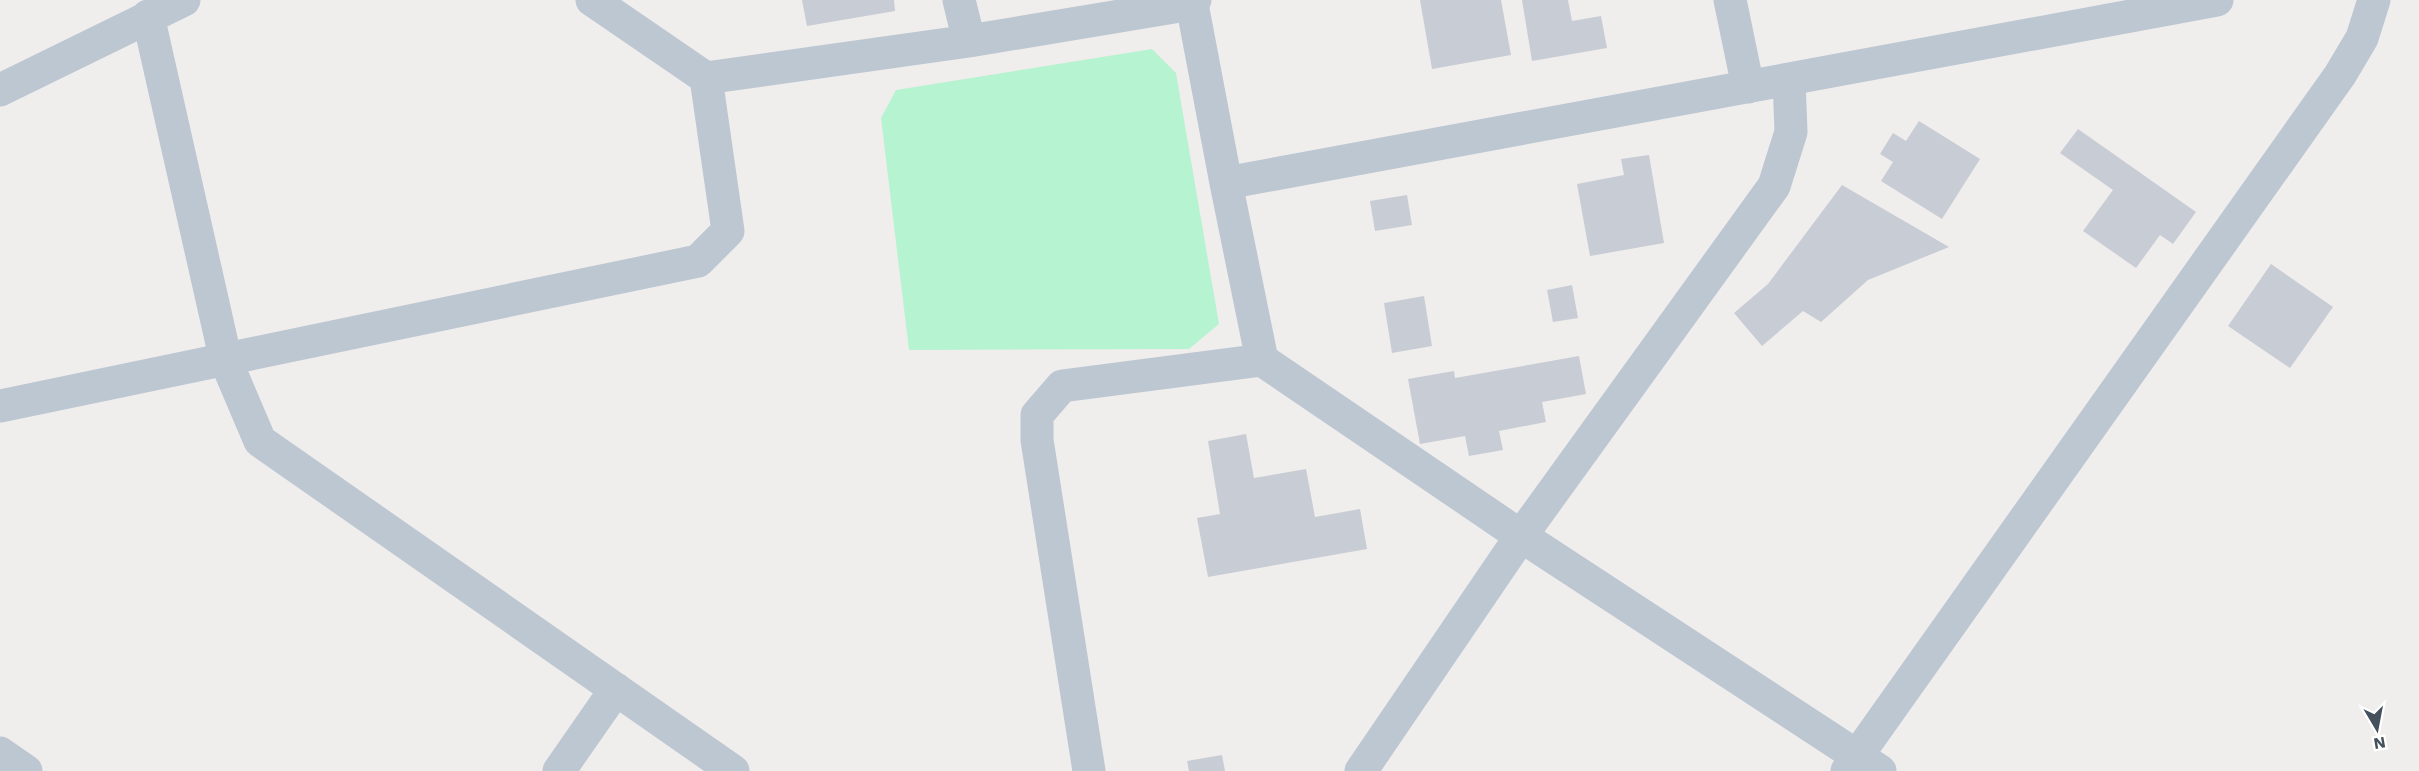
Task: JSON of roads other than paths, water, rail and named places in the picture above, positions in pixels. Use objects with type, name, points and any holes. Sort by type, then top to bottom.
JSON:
[{"type":"street","points":[[0,90],[184,0]]},
{"type":"street","points":[[592,0],[706,78],[969,41],[1194,2],[1226,183],[1262,360]]},
{"type":"street","points":[[959,0],[969,41]]},
{"type":"street","points":[[1730,0],[1748,87]]},
{"type":"street","points":[[1226,183],[2217,0]]},
{"type":"street","points":[[1089,771],[1037,440],[1037,415],[1062,386],[1262,360],[1861,766],[2340,75],[2362,38],[2374,0]]},
{"type":"street","points":[[148,16],[226,361],[260,441],[733,771]]},
{"type":"street","points":[[0,406],[226,361],[698,261],[728,231],[706,78]]},
{"type":"street","points":[[1361,771],[1521,536],[1774,186],[1791,132],[1789,79]]},
{"type":"street","points":[[559,771],[615,689]]},
{"type":"street","points":[[0,753],[26,771]]}]
